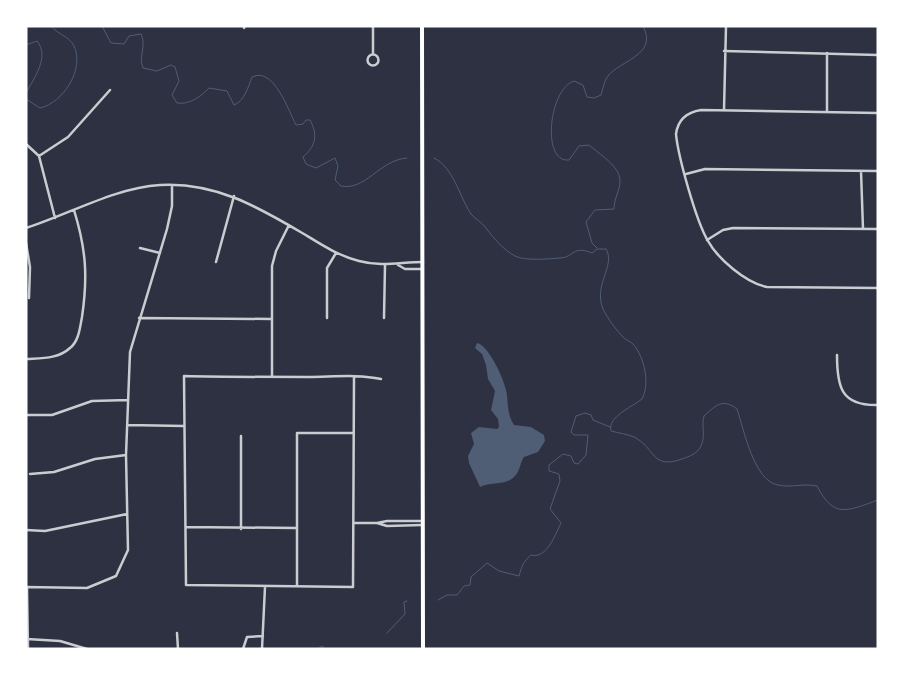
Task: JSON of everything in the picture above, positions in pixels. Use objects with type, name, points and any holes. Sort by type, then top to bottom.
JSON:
[{"type":"main road","points":[[422,26],[423,649]]},
{"type":"street","points":[[373,54],[379,58],[374,65],[368,60],[373,54],[374,26]]},
{"type":"street","points":[[724,110],[726,26]]},
{"type":"street","points":[[724,51],[878,54]]},
{"type":"street","points":[[827,53],[827,112]]},
{"type":"street","points":[[39,156],[68,137],[110,90]]},
{"type":"street","points":[[878,113],[698,110],[689,113],[677,128],[677,141],[698,218],[707,240],[742,277],[760,286],[878,288]]},
{"type":"street","points":[[26,144],[39,156],[55,218]]},
{"type":"street","points":[[686,174],[705,169],[878,171]]},
{"type":"street","points":[[861,171],[863,229]]},
{"type":"street","points":[[26,228],[126,191],[172,185],[204,187],[234,196],[289,225],[336,253],[357,261],[385,265],[422,262]]},
{"type":"street","points":[[28,649],[27,587],[87,588],[116,576],[128,550],[126,455],[130,352],[172,206],[172,185]]},
{"type":"street","points":[[216,262],[234,196]]},
{"type":"street","points":[[26,358],[45,358],[61,355],[72,347],[80,334],[87,275],[83,240],[74,210]]},
{"type":"street","points":[[272,377],[272,266],[276,251],[289,225]]},
{"type":"street","points":[[707,240],[723,230],[732,228],[878,229]]},
{"type":"street","points":[[26,243],[30,266],[29,298]]},
{"type":"street","points":[[140,248],[160,253]]},
{"type":"street","points":[[327,318],[327,268],[336,253]]},
{"type":"street","points":[[384,318],[385,265]]},
{"type":"street","points":[[398,265],[405,269],[423,269]]},
{"type":"street","points":[[139,318],[272,319]]},
{"type":"street","points":[[837,355],[839,384],[847,396],[853,402],[862,405],[878,406]]},
{"type":"street","points":[[354,376],[354,587],[186,585],[184,376],[354,376],[382,379]]},
{"type":"street","points":[[26,415],[52,414],[92,400],[128,400]]},
{"type":"street","points":[[128,425],[184,426]]},
{"type":"street","points":[[297,586],[297,433],[354,433]]},
{"type":"street","points":[[240,529],[242,436]]},
{"type":"street","points":[[30,474],[54,472],[95,459],[126,455]]},
{"type":"street","points":[[26,530],[46,530],[127,514]]},
{"type":"street","points":[[354,523],[377,523],[387,526],[422,523]]},
{"type":"street","points":[[186,527],[240,529],[296,528]]},
{"type":"street","points":[[262,649],[265,587]]},
{"type":"street","points":[[177,633],[178,649]]},
{"type":"street","points":[[243,649],[245,639],[250,635],[263,636]]},
{"type":"street","points":[[27,639],[60,641],[87,649]]},
{"type":"water","points":[[477,343],[487,350],[500,374],[506,389],[509,414],[514,425],[531,427],[544,435],[545,441],[538,452],[524,457],[518,472],[511,479],[480,487],[469,463],[468,456],[474,444],[471,433],[479,427],[497,429],[499,427],[498,419],[491,410],[495,391],[488,379],[482,354],[475,348]]},
{"type":"waterway","points":[[26,99],[40,108],[49,105],[64,92],[74,74],[77,65],[77,55],[74,46],[51,26]]},
{"type":"waterway","points":[[102,26],[111,43],[124,44],[129,36],[141,34],[143,38],[141,59],[143,68],[157,71],[171,65],[175,67],[179,81],[172,95],[177,103],[191,101],[209,88],[227,91],[234,105],[243,97],[252,77],[260,75],[267,78],[280,92],[296,125],[303,124],[306,120],[310,120],[313,125],[315,135],[313,144],[303,157],[306,164],[316,168],[335,158],[338,166],[335,180],[341,186],[358,184],[388,164],[407,158]]},
{"type":"waterway","points":[[597,248],[592,243],[586,222],[595,210],[614,209],[620,184],[619,176],[613,165],[589,145],[579,146],[569,160],[560,158],[554,150],[552,138],[554,110],[565,87],[574,81],[583,85],[587,97],[594,98],[601,95],[608,76],[642,51],[646,44],[647,36],[643,26]]},
{"type":"waterway","points":[[26,45],[37,41],[41,47],[42,54],[39,67],[26,93]]},
{"type":"waterway","points":[[434,158],[447,168],[471,214],[484,225],[502,247],[515,256],[519,258],[543,259],[565,257],[581,250],[592,253],[597,249],[606,249],[608,262],[601,292],[603,309],[618,332],[633,344],[641,356],[646,379],[642,399],[616,417],[611,426],[611,431],[634,437],[659,460],[672,462],[688,457],[697,451],[701,446],[703,438],[704,416],[716,406],[724,403],[728,404],[737,409],[756,465],[770,481],[783,486],[817,486],[829,504],[842,510],[878,500]]},
{"type":"waterway","points":[[438,600],[447,595],[457,595],[464,586],[470,585],[471,577],[487,563],[499,571],[519,576],[523,564],[531,555],[537,555],[546,550],[561,523],[550,509],[560,481],[559,474],[549,471],[549,465],[563,454],[571,456],[574,463],[578,464],[586,455],[588,435],[574,435],[571,432],[576,416],[585,413],[591,415],[593,420],[610,427]]},
{"type":"waterway","points":[[387,633],[405,614],[404,602],[407,601]]},
{"type":"waterway","points":[[318,649],[322,646],[325,649]]}]
